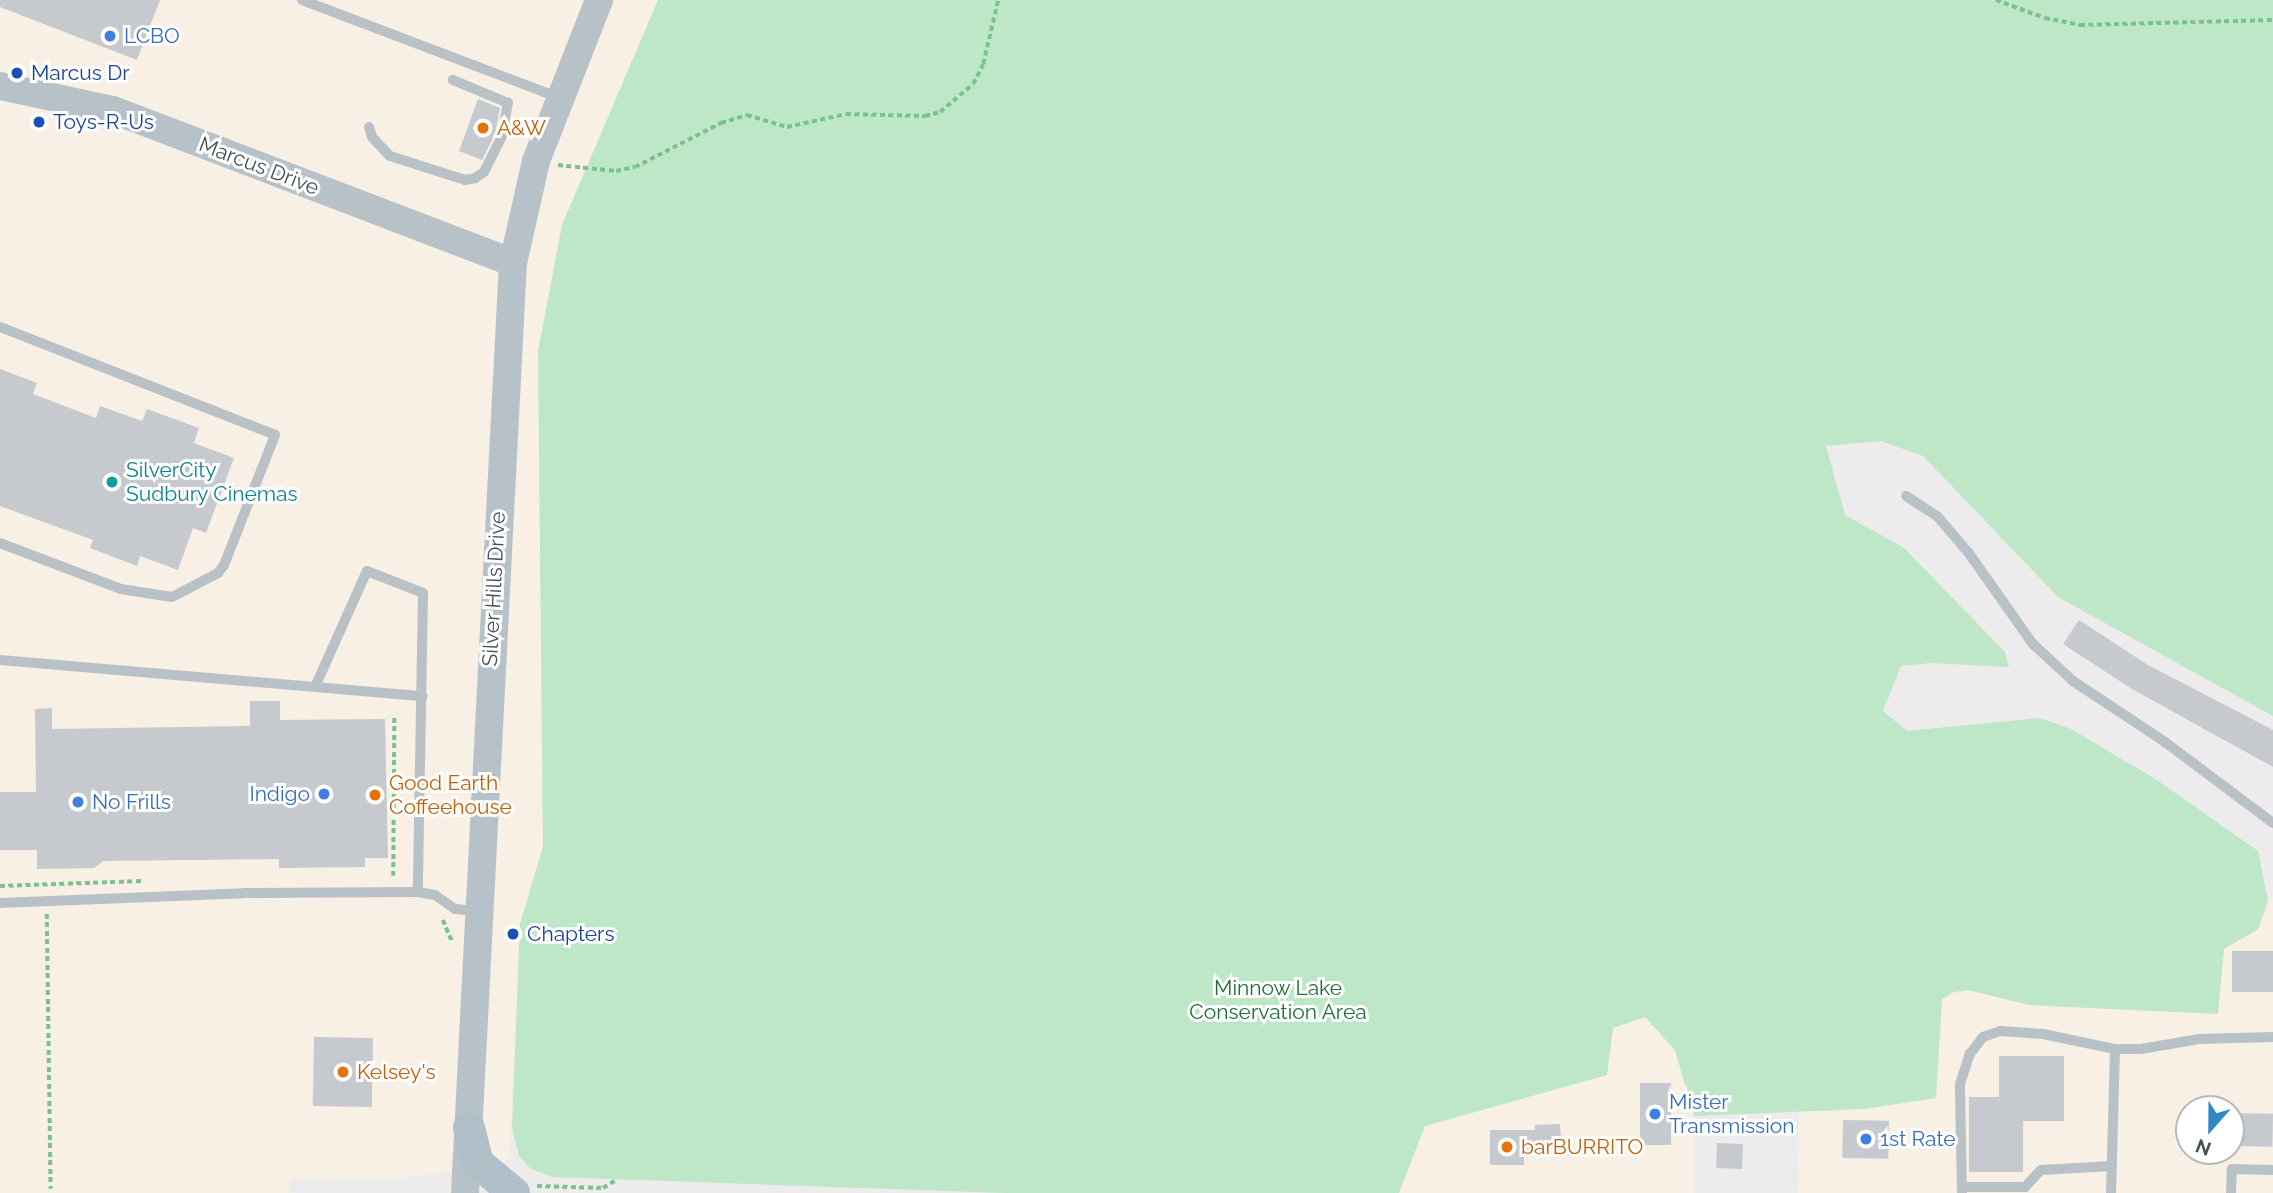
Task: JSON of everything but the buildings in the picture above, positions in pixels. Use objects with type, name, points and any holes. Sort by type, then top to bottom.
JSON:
[{"type":"main road","points":[[469,1128],[478,1163],[514,1193]]},
{"type":"street","name":"Silver Hills Drive","points":[[465,1193],[482,912],[484,763],[513,263],[536,161],[599,0]]},
{"type":"street","name":"Marcus Drive","points":[[0,86],[113,110],[513,263]]},
{"type":"lane","points":[[302,0],[560,98]]},
{"type":"lane","points":[[369,127],[372,137],[390,156],[465,180],[475,178],[484,172],[502,136],[508,103],[453,80]]},
{"type":"lane","points":[[0,327],[275,435],[218,573],[172,597],[121,589],[0,543]]},
{"type":"lane","points":[[1906,496],[1937,516],[1968,552],[2033,644],[2073,681],[2165,742],[2273,823]]},
{"type":"lane","points":[[315,687],[367,571],[423,593],[418,892]]},
{"type":"lane","points":[[0,660],[422,696]]},
{"type":"lane","points":[[0,903],[244,893],[418,892],[435,895],[454,909],[482,912]]},
{"type":"lane","points":[[2112,1166],[2041,1170],[2025,1187],[1962,1190],[1960,1084],[1970,1054],[1983,1037],[2000,1031],[2043,1034],[2115,1049],[2273,1037]]},
{"type":"lane","points":[[2111,1193],[2115,1049]]},
{"type":"lane","points":[[2231,1193],[2232,1169],[2273,1170]]},
{"type":"path","points":[[536,161],[616,171],[635,167],[721,122],[747,116],[787,127],[846,114],[925,116],[940,112],[973,83],[983,64],[998,0]]},
{"type":"path","points":[[1996,0],[2045,18],[2080,25],[2273,20]]},
{"type":"path","points":[[393,876],[394,717]]},
{"type":"path","points":[[48,883],[51,1189]]},
{"type":"path","points":[[514,1193],[544,1184],[603,1188],[616,1180]]},
{"type":"shaded area","points":[[0,0],[658,0],[562,225],[540,552],[543,846],[520,924],[509,1161],[410,1177],[291,1179],[289,1193],[0,1193]]},
{"type":"shaded area","points":[[2273,894],[2273,1193],[1798,1193],[1799,1110],[1864,1109],[1936,1098],[1942,999],[1968,990],[2029,1005],[2218,1014],[2224,949],[2258,929]]},
{"type":"shaded area","points":[[1645,1017],[1675,1050],[1694,1116],[1694,1193],[1298,1193],[1412,1129],[1607,1075],[1613,1028]]},
{"type":"green space","name":"Minnow Lake Conservation Area","points":[[658,0],[2273,0],[2273,716],[2058,597],[1923,456],[1881,441],[1826,446],[1845,515],[1904,548],[2005,652],[2009,667],[1932,663],[1901,666],[1883,711],[1907,731],[2040,718],[2071,729],[2157,780],[2258,851],[2268,900],[2258,929],[2224,949],[2218,1014],[2029,1005],[1968,990],[1953,992],[1942,999],[1936,1098],[1864,1109],[1694,1116],[1675,1050],[1645,1017],[1613,1028],[1607,1075],[1425,1126],[1399,1193],[1004,1193],[552,1177],[531,1169],[519,1156],[512,1127],[520,924],[543,846],[538,351],[562,225]]},
{"type":"place","name":"LCBO","points":[[110,36]]},
{"type":"place","name":"Marcus Dr","points":[[17,73]]},
{"type":"place","name":"Toys-R-Us","points":[[39,122]]},
{"type":"place","name":"A&W","points":[[483,128]]},
{"type":"place","name":"SilverCity Sudbury Cinemas","points":[[112,482]]},
{"type":"place","name":"Indigo","points":[[324,794]]},
{"type":"place","name":"Good Earth Coffeehouse","points":[[375,795]]},
{"type":"place","name":"No Frills","points":[[78,802]]},
{"type":"place","name":"Chapters","points":[[513,934]]},
{"type":"place","name":"Kelsey's","points":[[343,1072]]},
{"type":"place","name":"Mister Transmission","points":[[1655,1114]]},
{"type":"place","name":"1st Rate","points":[[1866,1139]]},
{"type":"place","name":"barBURRITO","points":[[1507,1147]]}]
